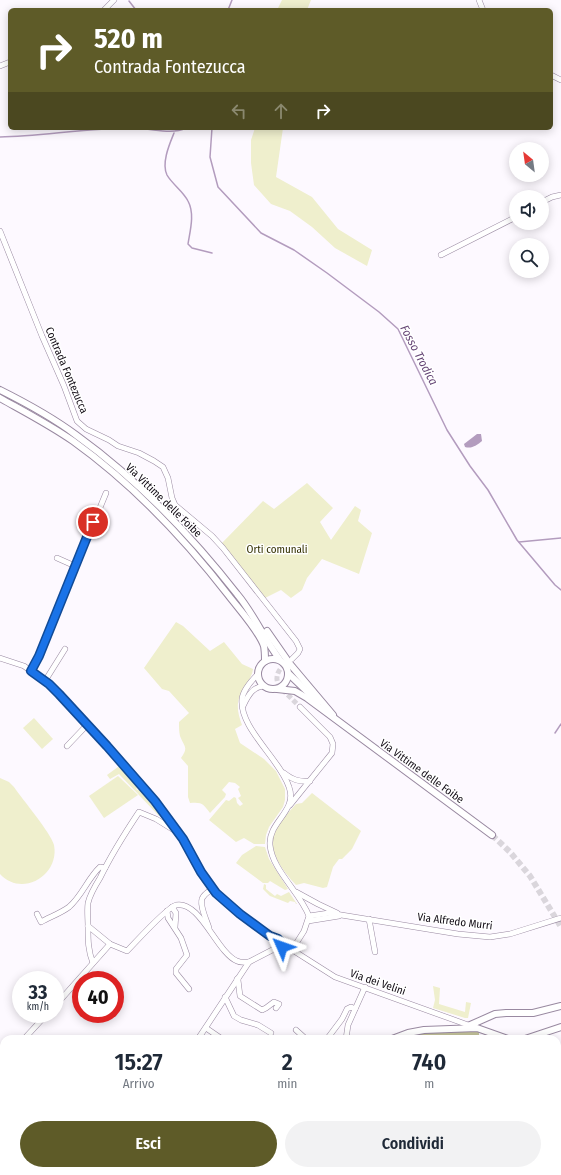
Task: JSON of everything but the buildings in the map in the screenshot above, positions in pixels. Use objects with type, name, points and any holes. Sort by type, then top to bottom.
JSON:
[{"type":"main road","name":"Via Vittime delle Foibe","points":[[0,390],[36,409],[75,434],[114,464],[145,492],[187,535],[244,602],[280,660]]},
{"type":"main road","name":"Via Vittime delle Foibe","points":[[0,398],[32,415],[73,441],[103,464],[175,530],[209,571],[256,633],[264,646],[265,661]]},
{"type":"main road","points":[[244,602],[290,664],[341,724]]},
{"type":"main road","points":[[270,659],[280,660],[286,666],[289,674],[285,683],[277,689],[264,686],[260,683],[258,674],[259,669],[265,661],[270,659]]},
{"type":"main road","name":"Via Vittime delle Foibe","points":[[289,674],[341,724]]},
{"type":"main road","name":"Via Vittime delle Foibe","points":[[277,689],[288,690],[301,694],[492,835]]},
{"type":"main road","name":"Via dei Velini","points":[[461,1025],[470,1026],[493,1015],[506,1013],[533,1013],[561,1006]]},
{"type":"main road","points":[[488,1018],[487,1027],[492,1033]]},
{"type":"main road","points":[[403,1035],[424,1030],[461,1025],[477,1028],[496,1035]]},
{"type":"main road","points":[[542,1035],[561,1027]]},
{"type":"street","points":[[106,8],[114,0]]},
{"type":"street","points":[[549,198],[561,195]]},
{"type":"street","points":[[441,255],[509,221]]},
{"type":"street","name":"Contrada Fontezucca","points":[[0,230],[77,421],[86,429],[118,446],[139,453],[163,467],[168,478],[172,498],[175,504],[212,536],[223,548],[296,641],[300,649],[292,659]]},
{"type":"street","points":[[31,671],[39,656],[106,492]]},
{"type":"street","points":[[57,558],[75,566]]},
{"type":"street","points":[[45,681],[65,649]]},
{"type":"street","points":[[0,658],[24,666],[45,681],[142,785],[179,834],[201,872],[216,893],[279,944],[249,962],[242,963],[233,959],[227,953],[198,916],[190,909],[177,905],[172,907],[150,926],[128,951],[110,944],[88,926]]},
{"type":"street","points":[[258,674],[244,694],[242,700],[245,718],[281,771],[291,793],[289,805],[285,814],[272,831],[270,845],[278,866],[294,890],[309,919],[304,931],[292,950]]},
{"type":"street","points":[[243,707],[250,693],[254,689],[264,686]]},
{"type":"street","points":[[289,805],[332,753],[333,744],[330,737],[300,708]]},
{"type":"street","points":[[67,746],[87,725]]},
{"type":"street","points":[[281,771],[293,780],[299,782],[310,781]]},
{"type":"street","points":[[93,963],[89,954],[87,941],[88,903],[91,894],[105,868],[139,812],[152,817],[179,834]]},
{"type":"street","points":[[37,914],[41,922],[69,907],[96,871],[100,867],[105,868]]},
{"type":"street","points":[[212,934],[201,900],[213,889]]},
{"type":"street","points":[[294,890],[318,904],[344,915]]},
{"type":"street","points":[[172,907],[176,913],[175,927]]},
{"type":"street","points":[[167,911],[168,918],[175,927],[188,954],[176,968],[176,973],[189,989]]},
{"type":"street","points":[[309,919],[329,913],[344,915]]},
{"type":"street","name":"Via Alfredo Murri","points":[[344,915],[458,934],[490,937],[510,934],[561,918]]},
{"type":"street","points":[[369,919],[375,952]]},
{"type":"street","points":[[64,996],[110,944]]},
{"type":"street","name":"Via dei Velini","points":[[279,944],[292,950],[335,978],[365,987],[461,1025],[481,1021]]},
{"type":"street","points":[[201,1035],[249,962]]},
{"type":"street","points":[[237,979],[240,996],[262,1010],[274,1002],[279,1004],[276,1008]]},
{"type":"street","points":[[347,1035],[348,1025],[365,987]]},
{"type":"street","points":[[225,997],[234,1016],[241,1020],[258,1025],[271,1033]]},
{"type":"street","points":[[329,1035],[342,1019],[347,1009],[351,1007],[355,1009]]},
{"type":"street","points":[[28,1035],[39,1023]]},
{"type":"street","points":[[470,1026],[477,1028]]},
{"type":"street","points":[[206,1028],[216,1035]]},
{"type":"street","points":[[296,1030],[302,1035]]},
{"type":"green space","points":[[282,0],[311,0],[308,8],[278,8]]},
{"type":"green space","points":[[254,130],[283,130],[276,177],[312,197],[338,229],[372,250],[367,266],[335,248],[312,227],[290,211],[271,204],[254,185],[251,163],[251,140]]},
{"type":"green space","name":"Orti comunali","points":[[307,483],[333,508],[320,522],[331,540],[355,506],[361,510],[358,521],[372,533],[359,574],[322,559],[307,578],[302,590],[291,598],[281,590],[265,598],[221,544],[263,501],[274,509]]},
{"type":"green space","points":[[176,622],[183,626],[210,651],[224,642],[242,664],[253,669],[251,676],[242,691],[238,705],[242,725],[235,729],[240,743],[264,759],[276,771],[285,789],[285,800],[283,807],[269,827],[265,844],[254,844],[244,838],[236,842],[209,820],[226,800],[229,801],[234,797],[240,806],[243,804],[238,798],[241,796],[238,789],[240,787],[235,783],[229,782],[222,790],[226,794],[225,797],[210,813],[202,804],[190,803],[188,797],[188,766],[181,758],[185,749],[180,736],[179,726],[179,722],[189,713],[169,691],[162,689],[144,668]]},
{"type":"green space","points":[[34,718],[53,739],[42,749],[23,728]]},
{"type":"green space","points":[[118,767],[121,768],[138,787],[136,789],[140,790],[160,815],[159,816],[119,774],[110,779],[107,775]]},
{"type":"green space","points":[[118,776],[138,795],[104,818],[89,796]]},
{"type":"green space","points":[[0,778],[9,782],[14,787],[42,825],[54,845],[54,856],[51,866],[38,880],[19,884],[9,881],[0,874]]},
{"type":"green space","points":[[312,793],[361,831],[352,849],[342,859],[339,859],[333,867],[327,887],[323,888],[304,883],[296,885],[277,859],[273,844],[273,837],[276,829],[283,819],[296,804],[302,803]]},
{"type":"green space","points":[[256,846],[265,847],[269,859],[288,889],[285,890],[270,881],[268,883],[263,883],[236,863],[242,855]]},
{"type":"green space","points":[[264,884],[266,885],[266,889],[275,896],[277,894],[281,896],[289,892],[297,904],[290,901],[288,903],[270,896],[263,889]]},
{"type":"green space","points":[[433,986],[440,988],[439,1004],[465,1012],[466,1002],[471,1003],[468,1018],[433,1008],[435,1000]]},
{"type":"green space","points":[[458,1030],[479,1032],[479,1035],[412,1035],[436,1031]]},
{"type":"shaded area","points":[[477,434],[481,434],[482,441],[472,447],[465,447],[464,444]]},
{"type":"waterway","name":"Fosso Trodica","points":[[229,8],[232,0]]},
{"type":"waterway","points":[[129,1],[134,8]]},
{"type":"waterway","points":[[0,137],[90,130]]},
{"type":"waterway","points":[[152,130],[181,130]]},
{"type":"waterway","name":"Fosso Trodica","points":[[212,130],[210,157],[218,187],[261,233],[294,250],[327,273],[379,312],[398,329],[447,430],[470,466],[488,490],[517,540],[555,585],[561,590]]},
{"type":"waterway","points":[[174,133],[167,153],[165,170],[169,178],[183,194],[190,206],[191,222],[188,244],[192,248],[212,253]]},
{"type":"waterway","points":[[519,542],[561,538]]},
{"type":"waterway","points":[[555,733],[561,724]]},
{"type":"tunnel","points":[[291,659],[279,671],[277,682],[279,686],[300,707]]},
{"type":"tunnel","points":[[492,835],[510,852],[530,876],[561,927]]},
{"type":"route","points":[[93,522],[39,656],[31,671],[49,684],[59,694],[148,793],[183,839],[201,872],[216,893],[240,914],[270,936],[281,942],[283,944],[282,947]]}]
